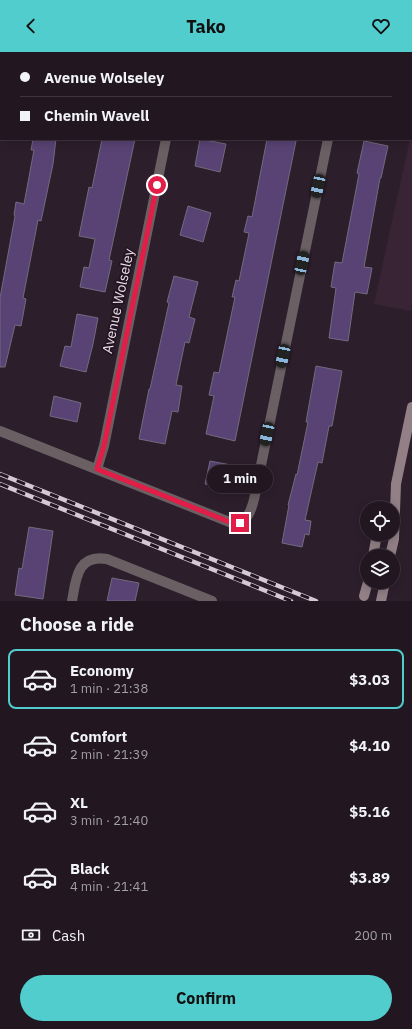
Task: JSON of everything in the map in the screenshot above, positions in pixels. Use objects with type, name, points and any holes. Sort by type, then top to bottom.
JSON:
[{"type":"street","name":"Avenue Wolseley","points":[[97,469],[102,451],[166,140]]},
{"type":"street","points":[[0,431],[232,523],[238,524],[244,521],[250,511],[258,480],[328,140]]},
{"type":"street","points":[[390,501],[396,484],[412,407]]},
{"type":"street","points":[[392,549],[394,538],[396,484]]},
{"type":"street","points":[[72,601],[77,576],[80,569],[86,562],[100,558],[107,559],[212,601]]},
{"type":"street","points":[[364,596],[366,589]]},
{"type":"street","points":[[381,601],[384,589]]},
{"type":"shaded area","points":[[410,140],[412,140],[411,311],[374,304]]},
{"type":"building","points":[[33,140],[56,140],[53,164],[41,221],[38,220],[23,298],[26,299],[21,326],[15,325],[5,367],[0,367],[0,298],[15,216],[16,202],[24,204],[34,150],[31,150]]},
{"type":"building","points":[[102,140],[135,140],[109,260],[112,261],[105,292],[80,287],[84,267],[89,268],[95,239],[79,236],[89,187],[92,188]]},
{"type":"building","points":[[200,140],[226,144],[220,172],[195,166]]},
{"type":"building","points":[[267,140],[296,141],[235,441],[206,434],[214,396],[209,395],[214,372],[219,373],[235,297],[232,297],[236,280],[239,281],[249,233],[244,232],[248,216],[252,217]]},
{"type":"building","points":[[364,141],[388,146],[380,178],[364,267],[372,268],[367,294],[355,292],[348,341],[329,338],[336,288],[331,287],[335,262],[342,263],[359,174],[357,173]]},
{"type":"building","points":[[188,206],[211,213],[203,242],[180,235]]},
{"type":"building","points":[[174,276],[198,282],[189,317],[195,319],[189,343],[185,342],[176,385],[182,386],[178,412],[172,411],[165,444],[139,439],[169,303],[167,302]]},
{"type":"building","points":[[77,314],[98,318],[86,372],[60,366],[65,346],[71,347]]},
{"type":"building","points":[[316,366],[342,371],[332,426],[329,426],[322,463],[318,462],[305,520],[311,521],[309,535],[305,534],[302,547],[282,543],[288,505],[296,474],[297,475],[308,422],[306,422]]},
{"type":"building","points":[[54,396],[81,403],[77,422],[50,416]]},
{"type":"building","points":[[210,461],[231,465],[225,489],[205,484]]},
{"type":"building","points":[[29,527],[53,531],[43,599],[15,595],[19,568],[22,569]]},
{"type":"building","points":[[112,578],[139,583],[135,601],[107,601]]},
{"type":"railway","points":[[0,474],[316,601]]},
{"type":"railway","points":[[0,484],[291,601]]},
{"type":"route","points":[[157,185],[104,446],[97,469],[232,523],[240,523]]}]
